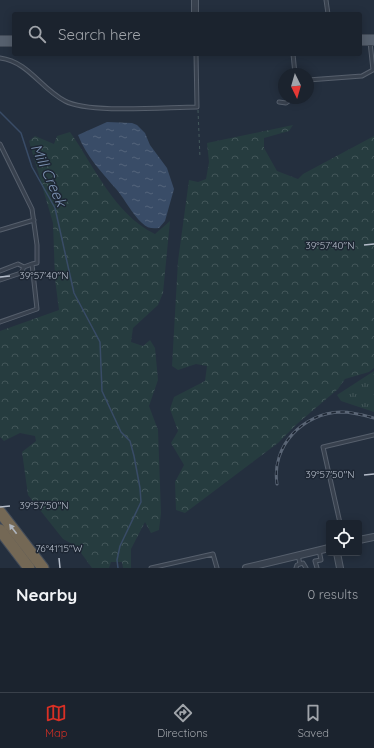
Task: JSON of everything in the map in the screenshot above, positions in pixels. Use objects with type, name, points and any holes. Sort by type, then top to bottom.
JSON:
[{"type":"highway","points":[[0,512],[43,568]]},
{"type":"highway","points":[[0,530],[28,568]]},
{"type":"main road","points":[[0,41],[12,41]]},
{"type":"street","points":[[195,0],[195,12]]},
{"type":"street","points":[[362,539],[374,537]]},
{"type":"street","points":[[246,568],[326,549]]},
{"type":"street","points":[[338,556],[340,568]]},
{"type":"lane","points":[[326,0],[328,12]]},
{"type":"lane","points":[[314,80],[362,76],[374,71],[368,40]]},
{"type":"lane","points":[[0,58],[21,64],[57,96],[74,105],[96,108],[198,107],[196,56]]},
{"type":"lane","points":[[293,56],[294,68]]},
{"type":"lane","points":[[0,144],[32,209],[37,251],[37,263],[24,266],[18,264],[0,270]]},
{"type":"lane","points":[[0,230],[34,220]]},
{"type":"lane","points":[[0,322],[36,309],[32,264]]},
{"type":"lane","points":[[0,280],[21,273],[24,266]]},
{"type":"lane","points":[[339,520],[323,447],[374,435]]},
{"type":"lane","points":[[317,568],[315,561],[321,560],[319,550]]},
{"type":"lane","points":[[151,568],[213,554],[217,568]]},
{"type":"lane","points":[[298,555],[300,564]]},
{"type":"lane","points":[[300,564],[303,563],[306,568]]},
{"type":"lane","points":[[296,568],[297,565],[300,564]]},
{"type":"path","points":[[198,107],[200,158]]},
{"type":"green space","points":[[293,125],[289,131],[264,138],[264,148],[277,171],[298,179],[303,174],[374,136],[374,368],[369,372],[345,379],[338,389],[297,424],[278,443],[185,513],[176,510],[175,482],[184,465],[171,443],[178,431],[170,409],[174,397],[205,381],[207,366],[196,364],[178,370],[172,366],[178,261],[189,180],[198,182],[206,179],[209,162],[207,143]]},
{"type":"green space","points":[[70,132],[106,189],[128,215],[155,234],[170,221],[163,293],[158,305],[133,328],[131,342],[143,346],[150,340],[155,348],[158,380],[149,406],[158,430],[161,513],[159,530],[151,533],[145,522],[131,549],[131,568],[123,568],[122,562],[111,562],[109,568],[92,568],[76,546],[63,539],[28,495],[22,452],[36,441],[35,436],[20,433],[4,441],[0,437],[0,331],[59,310],[55,279],[53,223],[29,141],[35,136],[54,144],[57,136]]},
{"type":"green space","points":[[374,371],[374,412],[341,401],[337,395]]},
{"type":"water","points":[[107,122],[132,123],[137,125],[145,133],[150,145],[167,168],[174,189],[165,221],[159,228],[148,227],[138,219],[117,190],[95,164],[81,143],[78,135]]},
{"type":"waterway","name":"Mill Creek","points":[[0,112],[21,133],[32,167],[55,208],[74,293],[100,342],[102,391],[121,432],[130,441],[134,456],[141,502],[120,546],[117,560],[118,568]]},
{"type":"railway","points":[[277,484],[276,470],[279,457],[292,434],[302,425],[314,418],[341,412],[374,418]]}]
